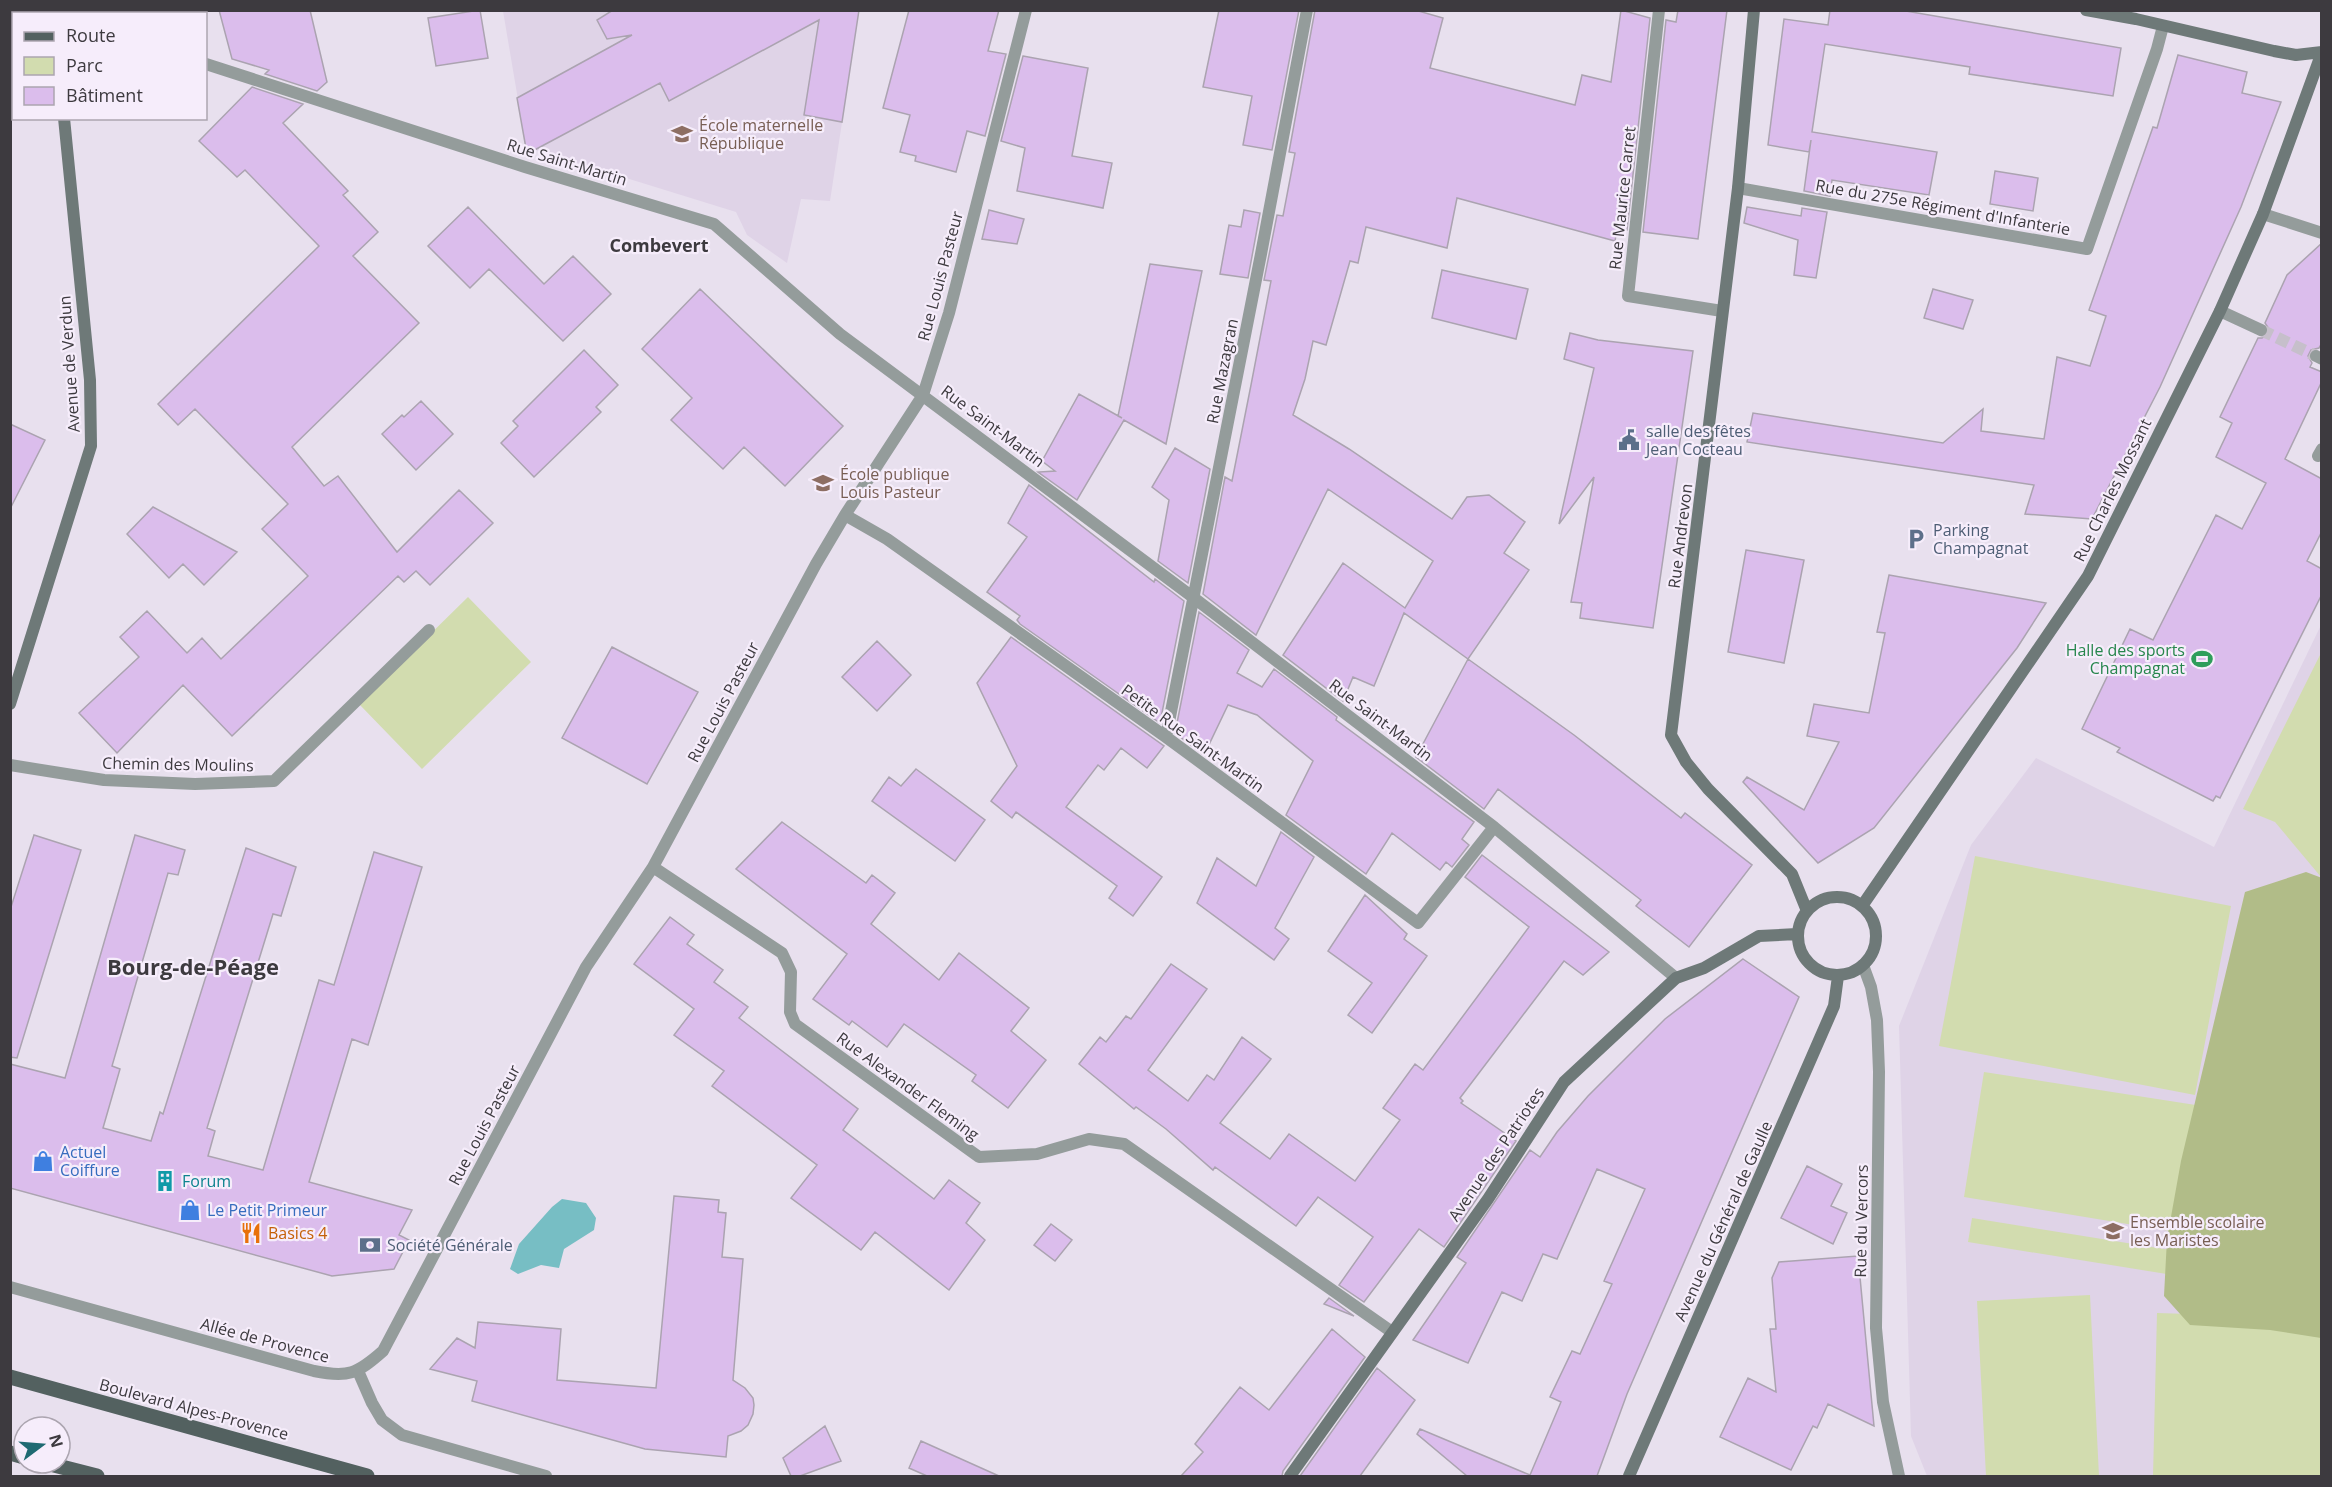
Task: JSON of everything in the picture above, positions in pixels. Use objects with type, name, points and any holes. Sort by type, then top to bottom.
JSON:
[{"type":"main road","name":"Boulevard Alpes-Provence","points":[[10,1377],[367,1476]]},
{"type":"main road","points":[[72,1470],[97,1476]]},
{"type":"street","name":"Rue Louis Pasteur","points":[[358,1371],[383,1351],[586,967],[653,867],[844,515],[923,395],[949,313],[1026,10]]},
{"type":"street","name":"Rue Mazagran","points":[[1166,737],[1307,10]]},
{"type":"street","name":"Rue Maurice Carret","points":[[1659,10],[1628,296],[1722,311]]},
{"type":"street","name":"Rue Andrevon","points":[[1754,10],[1738,188],[1671,735],[1686,762],[1708,789],[1792,874],[1807,911]]},
{"type":"street","points":[[2086,10],[2296,55],[2322,52]]},
{"type":"street","name":"Rue du 275e Régiment d'Infanterie","points":[[1738,188],[2087,249],[2163,26]]},
{"type":"street","name":"Rue Charles Mossant","points":[[1862,906],[2088,576],[2220,311],[2263,214],[2322,52]]},
{"type":"street","name":"Rue Saint-Martin","points":[[207,64],[525,167],[714,224],[840,334],[1194,598],[1494,827],[1676,978]]},
{"type":"street","name":"Avenue de Verdun","points":[[10,704],[91,446],[90,380],[64,120]]},
{"type":"street","points":[[2263,214],[2322,233]]},
{"type":"street","points":[[2220,311],[2261,330]]},
{"type":"street","name":"Petite Rue Saint-Martin","points":[[844,515],[887,539],[1166,737],[1418,923],[1494,827]]},
{"type":"street","name":"Chemin des Moulins","points":[[10,765],[104,780],[195,784],[274,782],[429,630]]},
{"type":"street","name":"Rue Alexander Fleming","points":[[653,867],[782,953],[791,972],[790,1012],[795,1024],[979,1157],[1037,1154],[1089,1139],[1124,1144],[1392,1332]]},
{"type":"street","points":[[1840,897],[1862,906],[1869,915],[1876,936],[1874,947],[1863,965],[1855,971],[1838,976],[1825,974],[1813,968],[1804,958],[1797,934],[1800,922],[1807,911],[1816,903],[1827,898],[1840,897]]},
{"type":"street","name":"Avenue des Patriotes","points":[[1290,1476],[1488,1199],[1564,1082],[1676,978],[1704,968],[1759,936],[1797,934]]},
{"type":"street","name":"Rue du Vercors","points":[[1863,965],[1871,987],[1877,1020],[1879,1084],[1876,1328],[1883,1402],[1899,1476]]},
{"type":"street","name":"Avenue du Général de Gaulle","points":[[1629,1476],[1834,1006],[1838,976]]},
{"type":"street","name":"Allée de Provence","points":[[10,1287],[314,1371],[338,1376],[358,1371]]},
{"type":"street","points":[[358,1371],[382,1420],[402,1435],[546,1476]]},
{"type":"shaded area","name":"École maternelle République","points":[[503,11],[859,11],[830,201],[801,199],[787,263],[747,235],[736,212],[526,147]]},
{"type":"shaded area","name":"Ensemble scolaire les Maristes","points":[[2321,625],[2321,1476],[1927,1476],[1911,1436],[1899,1026],[1971,845],[2036,758],[2214,847]]},
{"type":"green space","points":[[468,597],[531,662],[422,769],[359,704]]},
{"type":"green space","points":[[2321,653],[2321,877],[2275,822],[2243,809]]},
{"type":"green space","points":[[1975,856],[2231,906],[2195,1095],[1939,1046]]},
{"type":"green space","points":[[2306,872],[2322,878],[2321,1338],[2270,1330],[2190,1325],[2164,1296],[2167,1239],[2181,1161],[2245,892]]},
{"type":"green space","points":[[1984,1072],[2202,1106],[2182,1233],[1964,1197]]},
{"type":"green space","points":[[1972,1218],[2183,1252],[2179,1276],[1968,1242]]},
{"type":"green space","points":[[2090,1295],[2099,1476],[1986,1476],[1977,1301]]},
{"type":"green space","points":[[2157,1313],[2321,1318],[2321,1476],[2153,1476]]},
{"type":"water","points":[[562,1199],[586,1203],[596,1218],[594,1230],[564,1249],[559,1268],[541,1265],[518,1274],[510,1269],[519,1244]]},
{"type":"building","points":[[219,10],[310,10],[327,82],[317,91],[265,74],[269,70],[232,59]]},
{"type":"building","points":[[480,10],[488,58],[436,66],[428,18]]},
{"type":"building","points":[[613,10],[859,10],[842,122],[804,115],[819,20],[669,101],[660,83],[527,154],[517,98],[632,35],[607,39],[597,20]]},
{"type":"building","points":[[909,10],[999,10],[988,51],[1006,54],[985,136],[967,131],[956,172],[915,161],[916,156],[900,152],[910,115],[883,108]]},
{"type":"building","points":[[1219,10],[1299,10],[1272,150],[1243,145],[1252,96],[1203,87]]},
{"type":"building","points":[[1315,10],[1415,10],[1443,18],[1430,68],[1575,105],[1582,75],[1611,82],[1621,10],[1650,18],[1627,230],[1617,229],[1615,241],[1457,198],[1447,248],[1366,227],[1358,263],[1350,261],[1326,345],[1313,341],[1305,379],[1293,415],[1349,449],[1452,519],[1467,497],[1489,495],[1525,522],[1504,553],[1529,570],[1468,659],[1404,613],[1374,686],[1353,677],[1343,701],[1283,655],[1343,563],[1405,608],[1433,561],[1328,489],[1256,635],[1203,594],[1225,477],[1232,481],[1271,281],[1264,280],[1277,215],[1283,216],[1295,153],[1289,152]]},
{"type":"building","points":[[1678,10],[1727,10],[1698,239],[1643,232],[1666,20],[1676,22]]},
{"type":"building","points":[[1830,10],[1900,10],[2121,48],[2113,96],[1969,74],[1970,67],[1825,44],[1812,132],[1937,152],[1929,195],[1832,180],[1830,196],[1804,191],[1811,140],[1809,152],[1768,145],[1784,19],[1828,25]]},
{"type":"building","points":[[2178,55],[2247,72],[2242,93],[2281,102],[2241,207],[2160,387],[2092,519],[2025,514],[2034,485],[1747,442],[1753,413],[1943,443],[1983,409],[1981,431],[2044,439],[2057,357],[2090,366],[2106,316],[2089,310],[2153,127],[2157,128]]},
{"type":"building","points":[[1023,56],[1088,68],[1072,156],[1112,163],[1103,208],[1017,191],[1025,148],[1001,141]]},
{"type":"building","points":[[252,87],[303,104],[283,123],[348,191],[343,195],[378,232],[353,256],[419,323],[292,447],[324,486],[338,476],[397,552],[459,490],[493,523],[430,585],[416,571],[404,582],[398,576],[232,736],[183,685],[117,753],[79,713],[139,657],[120,637],[147,611],[187,653],[202,638],[221,659],[308,576],[262,529],[288,504],[195,409],[178,425],[158,404],[319,246],[245,170],[237,177],[199,141]]},
{"type":"building","points":[[1995,171],[2038,178],[2033,211],[1990,204]]},
{"type":"building","points":[[468,207],[544,284],[573,256],[611,294],[563,341],[489,269],[470,288],[428,246]]},
{"type":"building","points":[[1747,207],[1801,216],[1802,208],[1827,212],[1816,278],[1794,275],[1798,240],[1744,223]]},
{"type":"building","points":[[989,210],[1024,219],[1017,244],[982,239]]},
{"type":"building","points":[[1244,210],[1260,213],[1248,278],[1220,274],[1229,225],[1241,227]]},
{"type":"building","name":"Halle des sports Champagnat","points":[[2322,243],[2322,343],[2319,348],[2311,350],[2308,356],[2312,363],[2310,367],[2322,372],[2322,381],[2285,459],[2322,479],[2322,531],[2307,561],[2322,569],[2322,594],[2220,798],[2216,796],[2213,801],[2117,752],[2120,748],[2082,729],[2130,629],[2153,640],[2216,515],[2242,529],[2266,483],[2216,457],[2232,423],[2220,417],[2258,338],[2268,334],[2269,329],[2265,323],[2287,275]]},
{"type":"building","points":[[1150,264],[1202,271],[1166,444],[1124,420],[1077,500],[1038,472],[1055,471],[1042,461],[1079,394],[1118,416]]},
{"type":"building","points":[[1442,270],[1528,289],[1516,339],[1432,318]]},
{"type":"building","points":[[700,289],[843,426],[785,486],[744,447],[723,469],[671,420],[692,398],[642,349]]},
{"type":"building","points":[[1933,289],[1973,300],[1963,329],[1924,318]]},
{"type":"building","name":"salle des fêtes Jean Cocteau","points":[[1570,333],[1598,340],[1693,351],[1653,628],[1580,618],[1582,603],[1571,602],[1594,477],[1559,524],[1594,368],[1564,359]]},
{"type":"building","points":[[584,350],[618,385],[596,407],[601,412],[534,477],[501,443],[518,426],[513,421]]},
{"type":"building","points":[[421,401],[453,434],[416,470],[382,434]]},
{"type":"building","points":[[10,424],[45,440],[10,509]]},
{"type":"building","points":[[1175,448],[1210,469],[1188,583],[1158,561],[1169,500],[1152,487]]},
{"type":"building","points":[[1029,485],[1154,582],[1155,579],[1184,601],[1160,723],[1020,624],[1017,620],[1020,616],[987,592],[1027,537],[1008,523]]},
{"type":"building","points":[[153,507],[237,552],[204,585],[183,564],[169,578],[127,534]]},
{"type":"building","points":[[1746,550],[1804,560],[1784,663],[1728,652]]},
{"type":"building","points":[[1889,575],[2046,603],[2017,648],[1874,828],[1818,863],[1743,782],[1747,777],[1804,810],[1839,742],[1807,736],[1814,704],[1869,713],[1885,633],[1877,632]]},
{"type":"building","points":[[1199,612],[1249,650],[1237,673],[1262,687],[1274,669],[1337,717],[1336,720],[1474,822],[1462,839],[1469,845],[1452,867],[1446,862],[1440,870],[1392,833],[1366,874],[1286,815],[1313,761],[1257,715],[1228,705],[1204,755],[1175,733]]},
{"type":"building","points":[[1011,637],[1164,746],[1147,768],[1121,748],[1104,770],[1098,765],[1066,807],[1162,877],[1133,916],[1109,898],[1117,886],[1016,812],[1012,818],[991,801],[1017,766],[977,683]]},
{"type":"building","points":[[877,641],[911,675],[877,711],[842,677]]},
{"type":"building","points":[[612,647],[698,692],[647,784],[562,738]]},
{"type":"building","points":[[1468,659],[1574,735],[1681,818],[1685,813],[1752,865],[1689,947],[1636,906],[1641,900],[1498,789],[1484,809],[1416,757]]},
{"type":"building","points":[[916,769],[985,820],[955,861],[872,801],[889,777],[901,786]]},
{"type":"building","points":[[782,822],[866,883],[872,875],[895,893],[871,924],[939,980],[959,953],[1029,1008],[1011,1031],[1046,1060],[1008,1108],[972,1081],[976,1075],[904,1024],[887,1047],[852,1021],[849,1025],[813,999],[847,954],[736,869]]},
{"type":"building","points":[[1281,832],[1314,857],[1275,928],[1289,939],[1274,960],[1197,903],[1217,858],[1256,886]]},
{"type":"building","points":[[34,835],[81,850],[17,1058],[10,1057],[10,910]]},
{"type":"building","points":[[135,835],[185,850],[178,875],[168,873],[112,1066],[120,1069],[103,1128],[151,1141],[160,1112],[163,1114],[246,848],[296,867],[281,916],[273,914],[207,1128],[215,1131],[208,1156],[263,1170],[319,980],[334,985],[374,852],[422,867],[368,1045],[352,1039],[309,1182],[412,1210],[399,1235],[409,1240],[394,1269],[332,1276],[10,1188],[10,1064],[65,1078]]},
{"type":"building","points":[[1482,855],[1609,952],[1583,975],[1564,961],[1460,1098],[1463,1101],[1461,1103],[1516,1141],[1444,1247],[1419,1229],[1364,1302],[1339,1285],[1373,1237],[1318,1197],[1296,1226],[1215,1167],[1213,1170],[1166,1129],[1136,1107],[1134,1109],[1079,1064],[1100,1037],[1106,1042],[1126,1016],[1131,1019],[1171,964],[1207,989],[1148,1070],[1188,1101],[1207,1075],[1214,1080],[1242,1037],[1271,1059],[1220,1123],[1270,1159],[1289,1134],[1355,1181],[1400,1120],[1383,1108],[1415,1064],[1423,1070],[1529,927],[1465,877]]},
{"type":"building","points":[[1365,895],[1407,934],[1404,939],[1427,956],[1372,1033],[1348,1015],[1372,983],[1328,951]]},
{"type":"building","points":[[670,917],[694,935],[687,944],[723,970],[714,982],[748,1007],[739,1018],[858,1109],[843,1130],[934,1199],[949,1180],[980,1203],[966,1223],[985,1240],[949,1290],[875,1232],[861,1250],[791,1198],[817,1165],[712,1086],[724,1071],[674,1035],[694,1009],[634,964]]},
{"type":"building","points":[[1743,959],[1799,997],[1627,1394],[1597,1476],[1467,1476],[1417,1434],[1420,1429],[1530,1475],[1561,1402],[1550,1397],[1572,1351],[1580,1354],[1612,1284],[1604,1281],[1645,1189],[1597,1169],[1557,1259],[1543,1254],[1522,1301],[1502,1292],[1468,1363],[1413,1340],[1466,1263],[1457,1257],[1530,1150],[1540,1157],[1557,1132],[1588,1096],[1665,1019]]},
{"type":"building","points":[[1807,1166],[1842,1184],[1831,1206],[1847,1213],[1833,1244],[1781,1218]]},
{"type":"building","points":[[674,1196],[719,1200],[718,1212],[726,1213],[722,1257],[743,1259],[733,1380],[745,1388],[753,1398],[754,1405],[748,1425],[741,1431],[728,1436],[726,1457],[645,1449],[472,1401],[477,1381],[430,1369],[457,1338],[475,1348],[478,1322],[561,1329],[557,1380],[656,1388]]},
{"type":"building","points":[[1051,1224],[1072,1240],[1055,1261],[1034,1245]]},
{"type":"building","points":[[1858,1256],[1874,1426],[1828,1404],[1817,1428],[1813,1426],[1791,1470],[1720,1437],[1748,1378],[1776,1392],[1770,1329],[1776,1329],[1772,1278],[1779,1262]]},
{"type":"building","points":[[1329,1298],[1354,1316],[1324,1304]]},
{"type":"building","points":[[1332,1329],[1365,1357],[1283,1471],[1282,1476],[1181,1476],[1203,1452],[1195,1444],[1240,1387],[1269,1410]]},
{"type":"building","points":[[1377,1368],[1415,1400],[1360,1476],[1300,1476]]},
{"type":"building","points":[[825,1426],[841,1461],[800,1476],[791,1476],[783,1458]]},
{"type":"building","points":[[921,1441],[999,1476],[927,1476],[909,1468]]},
{"type":"tunnel","points":[[2261,330],[2316,356]]},
{"type":"place","name":"École maternelle République","points":[[682,134]]},
{"type":"place","name":"salle des fêtes Jean Cocteau","points":[[1629,440]]},
{"type":"place","name":"École publique Louis Pasteur","points":[[823,483]]},
{"type":"place","name":"Parking Champagnat","points":[[1916,539]]},
{"type":"place","name":"Halle des sports Champagnat","points":[[2202,659]]},
{"type":"place","name":"Actuel Coiffure","points":[[43,1161]]},
{"type":"place","name":"Forum","points":[[165,1181]]},
{"type":"place","name":"Le Petit Primeur","points":[[190,1210]]},
{"type":"place","name":"Ensemble scolaire les Maristes","points":[[2113,1231]]},
{"type":"place","name":"Basics 4","points":[[251,1233]]},
{"type":"place","name":"Société Générale","points":[[370,1245]]},
{"type":"district","name":"Combevert","points":[[659,246]]},
{"type":"district","name":"Bourg-de-Péage","points":[[193,967]]}]
